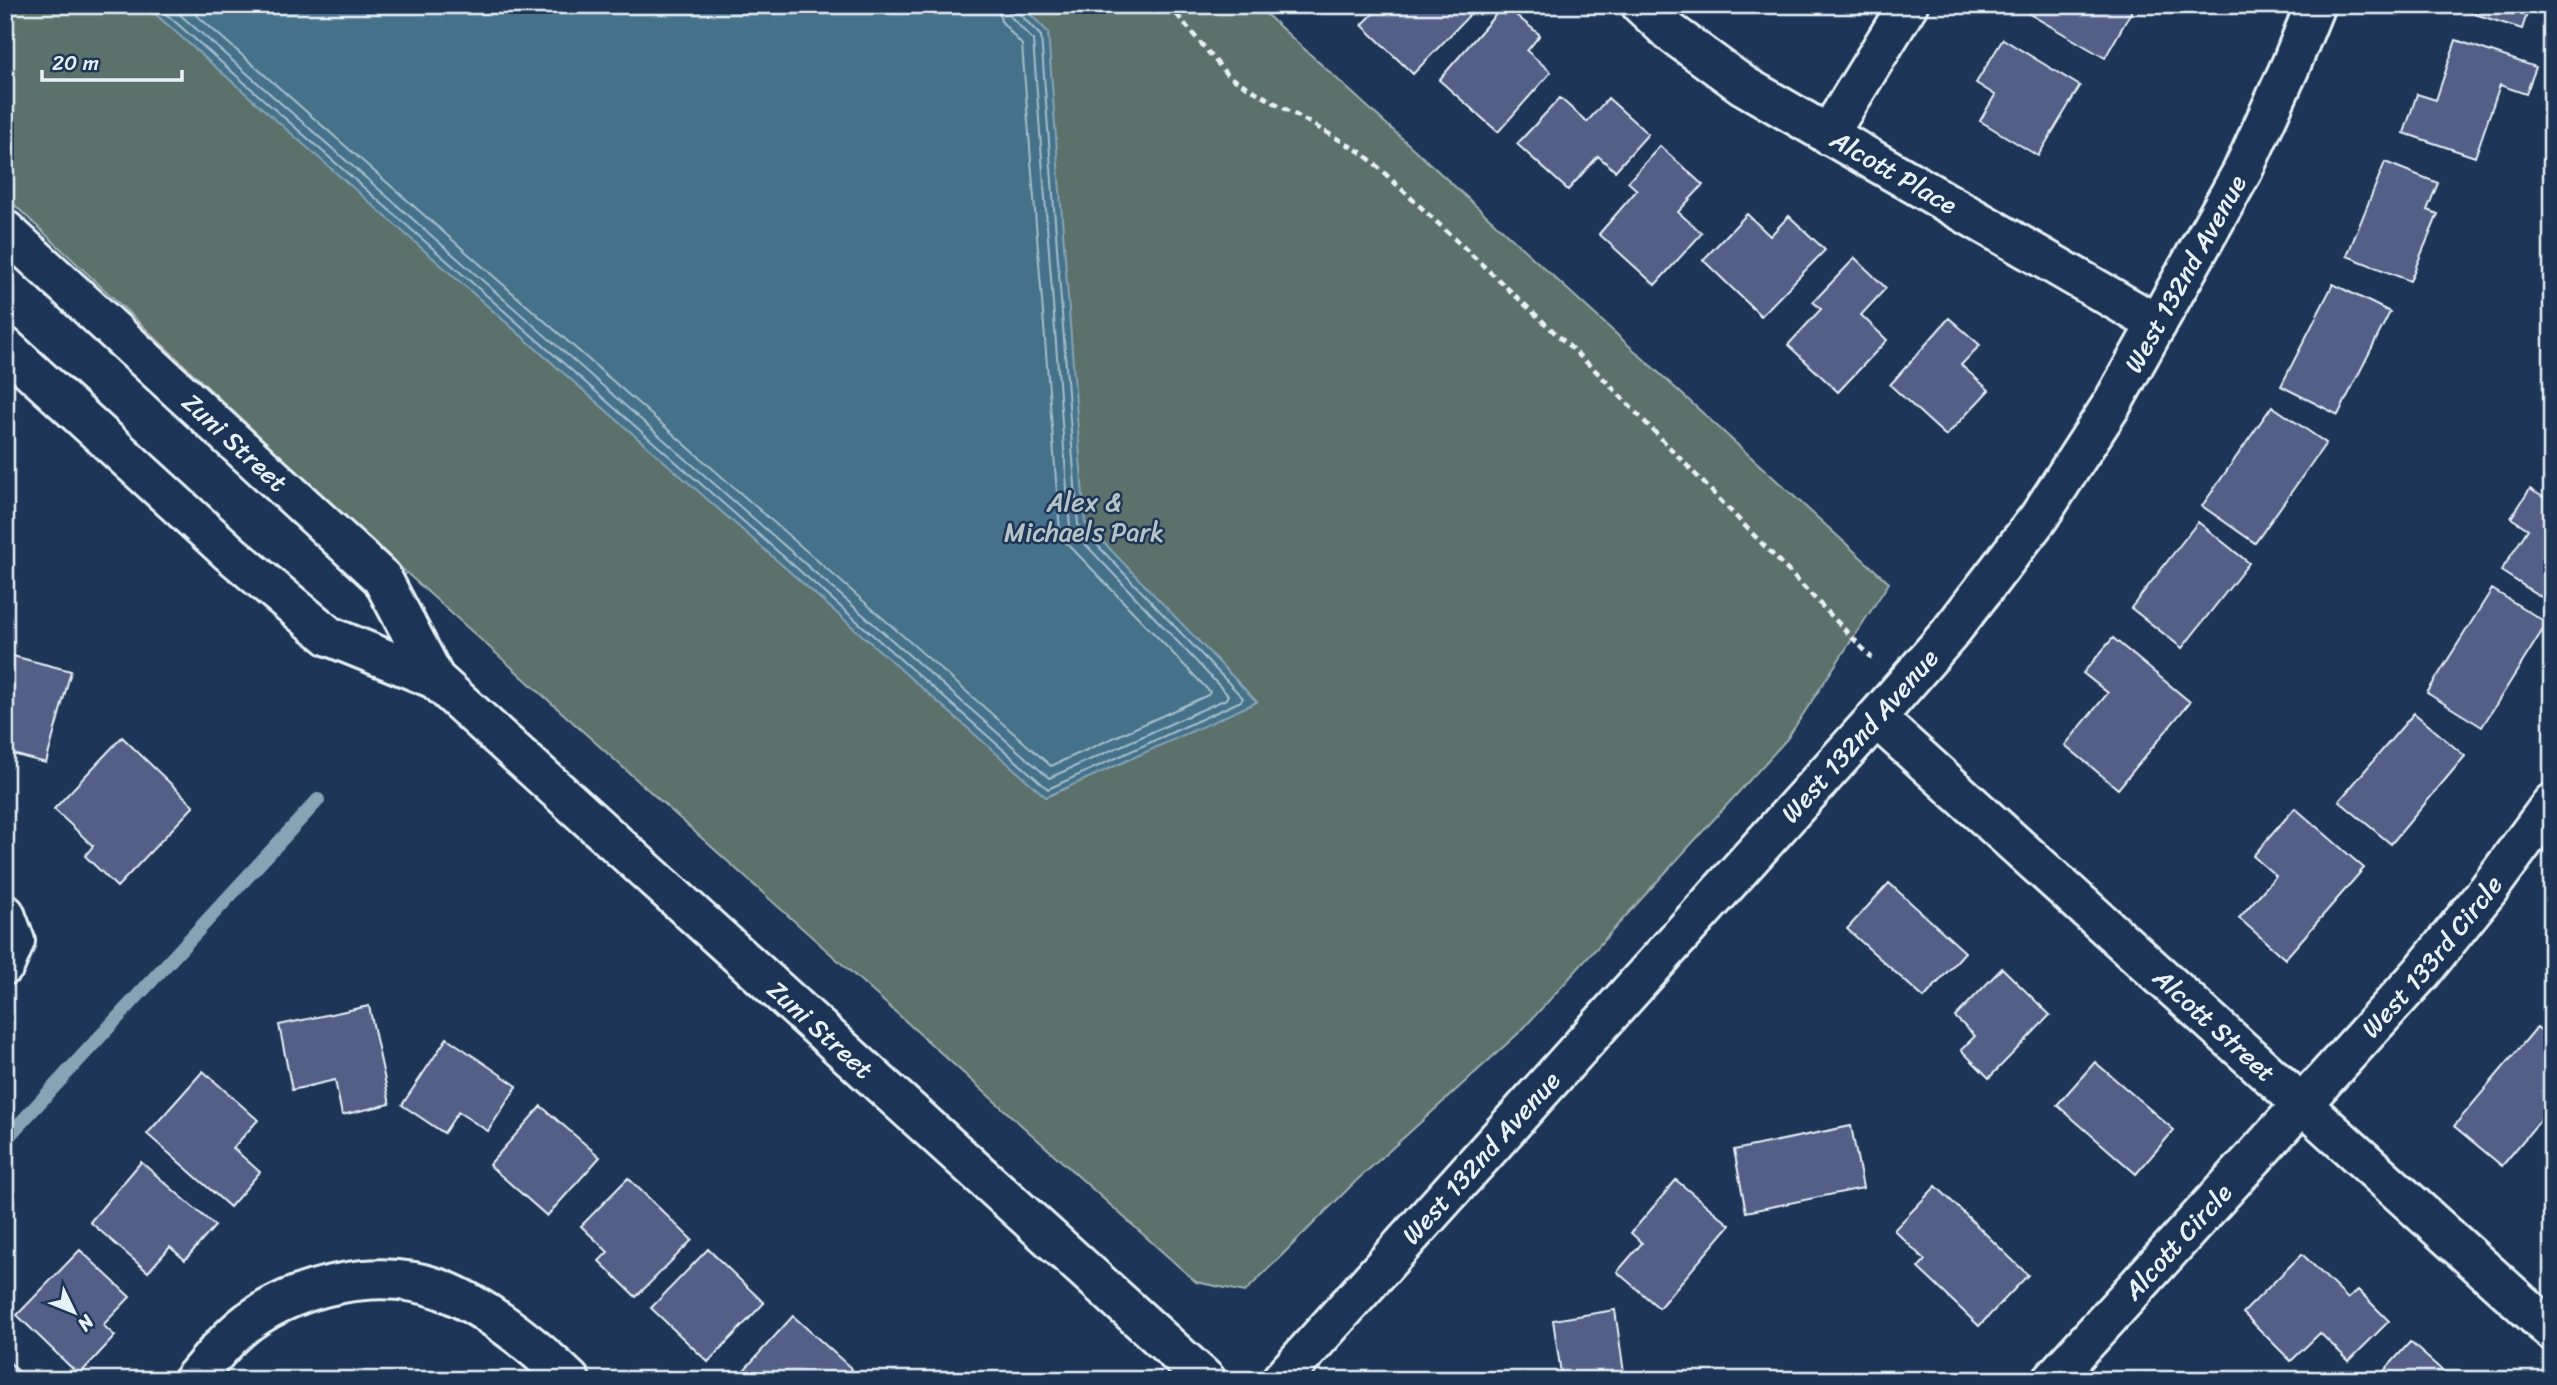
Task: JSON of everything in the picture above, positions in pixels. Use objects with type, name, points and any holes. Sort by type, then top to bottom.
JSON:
[{"type":"street","name":"Alcott Place","points":[[1641,5],[1670,32],[1743,85],[2157,324]]},
{"type":"street","points":[[1828,135],[1908,5]]},
{"type":"street","name":"West 132nd Avenue","points":[[1281,1380],[1901,690],[1949,634],[2039,516],[2112,404],[2242,172],[2315,5]]},
{"type":"street","name":"Zuni Street","points":[[5,230],[382,578],[435,679],[1206,1380]]},
{"type":"street","name":"Zuni Street","points":[[5,347],[231,554],[329,636],[435,679]]},
{"type":"street","name":"Alcott Street","points":[[1876,718],[2552,1331]]},
{"type":"street","name":"West 133rd Circle","points":[[2304,1105],[2422,972],[2488,890],[2552,803]]},
{"type":"street","points":[[5,914],[15,942],[5,965]]},
{"type":"street","name":"Alcott Circle","points":[[2052,1380],[2304,1105]]},
{"type":"street","points":[[193,1380],[249,1321],[303,1292],[333,1284],[376,1279],[409,1281],[440,1289],[471,1305],[508,1329],[570,1380]]},
{"type":"path","points":[[1169,5],[1228,76],[1364,154],[1599,374],[1901,690]]},
{"type":"green space","name":"Alex & Michaels Park","points":[[5,5],[1256,5],[1889,583],[1787,739],[1522,1030],[1356,1181],[1245,1292],[1196,1282],[361,532],[5,196]]},
{"type":"water","points":[[145,5],[1021,5],[1048,32],[1085,523],[1257,702],[1046,797]]},
{"type":"building","points":[[1382,5],[1479,5],[1413,74],[1362,25]]},
{"type":"building","points":[[1504,5],[1540,35],[1527,51],[1551,72],[1498,132],[1439,80]]},
{"type":"building","points":[[2021,5],[2135,5],[2105,58],[2019,8]]},
{"type":"building","points":[[2460,5],[2530,5],[2522,29],[2459,9]]},
{"type":"building","points":[[2003,39],[2080,86],[2038,156],[1980,121],[1995,95],[1976,83]]},
{"type":"building","points":[[2456,40],[2536,67],[2526,94],[2500,85],[2475,157],[2404,133],[2417,94],[2436,100]]},
{"type":"building","points":[[1560,98],[1587,122],[1608,98],[1648,134],[1615,171],[1598,156],[1568,190],[1517,144]]},
{"type":"building","points":[[1660,146],[1703,185],[1678,212],[1702,233],[1655,285],[1599,234],[1637,190],[1628,182]]},
{"type":"building","points":[[2385,162],[2438,183],[2427,210],[2438,214],[2410,281],[2347,256]]},
{"type":"building","points":[[1747,214],[1770,236],[1789,216],[1825,250],[1761,316],[1703,260]]},
{"type":"building","points":[[1855,258],[1886,288],[1861,315],[1887,340],[1838,392],[1788,345],[1821,309],[1813,302]]},
{"type":"building","points":[[2333,284],[2390,312],[2338,415],[2281,386]]},
{"type":"building","points":[[1949,318],[1980,345],[1961,365],[1989,390],[1946,436],[1890,385]]},
{"type":"building","points":[[2272,406],[2326,443],[2255,543],[2202,506]]},
{"type":"building","points":[[2530,489],[2546,499],[2552,490],[2552,604],[2501,571],[2528,529],[2511,518]]},
{"type":"building","points":[[2198,522],[2249,563],[2182,648],[2131,608]]},
{"type":"building","points":[[2492,589],[2547,623],[2482,727],[2427,693]]},
{"type":"building","points":[[2113,638],[2190,702],[2118,789],[2065,745],[2108,693],[2083,673]]},
{"type":"building","points":[[5,654],[71,671],[46,763],[5,752]]},
{"type":"building","points":[[2414,713],[2465,756],[2391,844],[2339,801]]},
{"type":"building","points":[[122,737],[194,806],[117,887],[85,856],[93,846],[54,809]]},
{"type":"building","points":[[2295,808],[2364,868],[2285,959],[2239,918],[2276,876],[2253,856]]},
{"type":"building","points":[[1889,883],[1965,952],[1924,998],[1847,929]]},
{"type":"building","points":[[2002,968],[2050,1015],[1989,1078],[1961,1050],[1975,1036],[1955,1017]]},
{"type":"building","points":[[369,1006],[390,1104],[342,1115],[335,1080],[292,1090],[279,1025]]},
{"type":"building","points":[[2537,1027],[2552,1039],[2552,1106],[2502,1166],[2454,1126]]},
{"type":"building","points":[[447,1038],[517,1086],[488,1131],[458,1112],[444,1133],[402,1105]]},
{"type":"building","points":[[2095,1062],[2174,1130],[2136,1174],[2057,1105]]},
{"type":"building","points":[[203,1071],[258,1120],[233,1148],[260,1172],[230,1207],[147,1134]]},
{"type":"building","points":[[541,1106],[600,1157],[547,1216],[489,1165]]},
{"type":"building","points":[[1851,1126],[1863,1188],[1746,1212],[1734,1150]]},
{"type":"building","points":[[141,1162],[215,1226],[185,1260],[170,1247],[148,1272],[90,1222]]},
{"type":"building","points":[[628,1178],[692,1240],[636,1297],[599,1261],[608,1252],[581,1226]]},
{"type":"building","points":[[1676,1180],[1730,1225],[1659,1308],[1617,1272],[1642,1243],[1631,1233]]},
{"type":"building","points":[[1936,1186],[2028,1275],[1979,1326],[1918,1268],[1925,1260],[1894,1230]]},
{"type":"building","points":[[708,1249],[764,1303],[708,1362],[651,1308]]},
{"type":"building","points":[[80,1250],[130,1297],[103,1325],[115,1336],[79,1375],[17,1315]]},
{"type":"building","points":[[2302,1254],[2348,1299],[2358,1290],[2389,1321],[2349,1361],[2320,1333],[2291,1361],[2243,1313]]},
{"type":"building","points":[[1615,1310],[1625,1380],[1562,1380],[1553,1320]]},
{"type":"building","points":[[793,1316],[852,1369],[842,1380],[735,1380]]},
{"type":"building","points":[[2410,1342],[2453,1380],[2376,1380]]},
{"type":"building","points":[[5,1358],[28,1380],[5,1380]]},
{"type":"waterway","points":[[5,1140],[318,800]]}]
